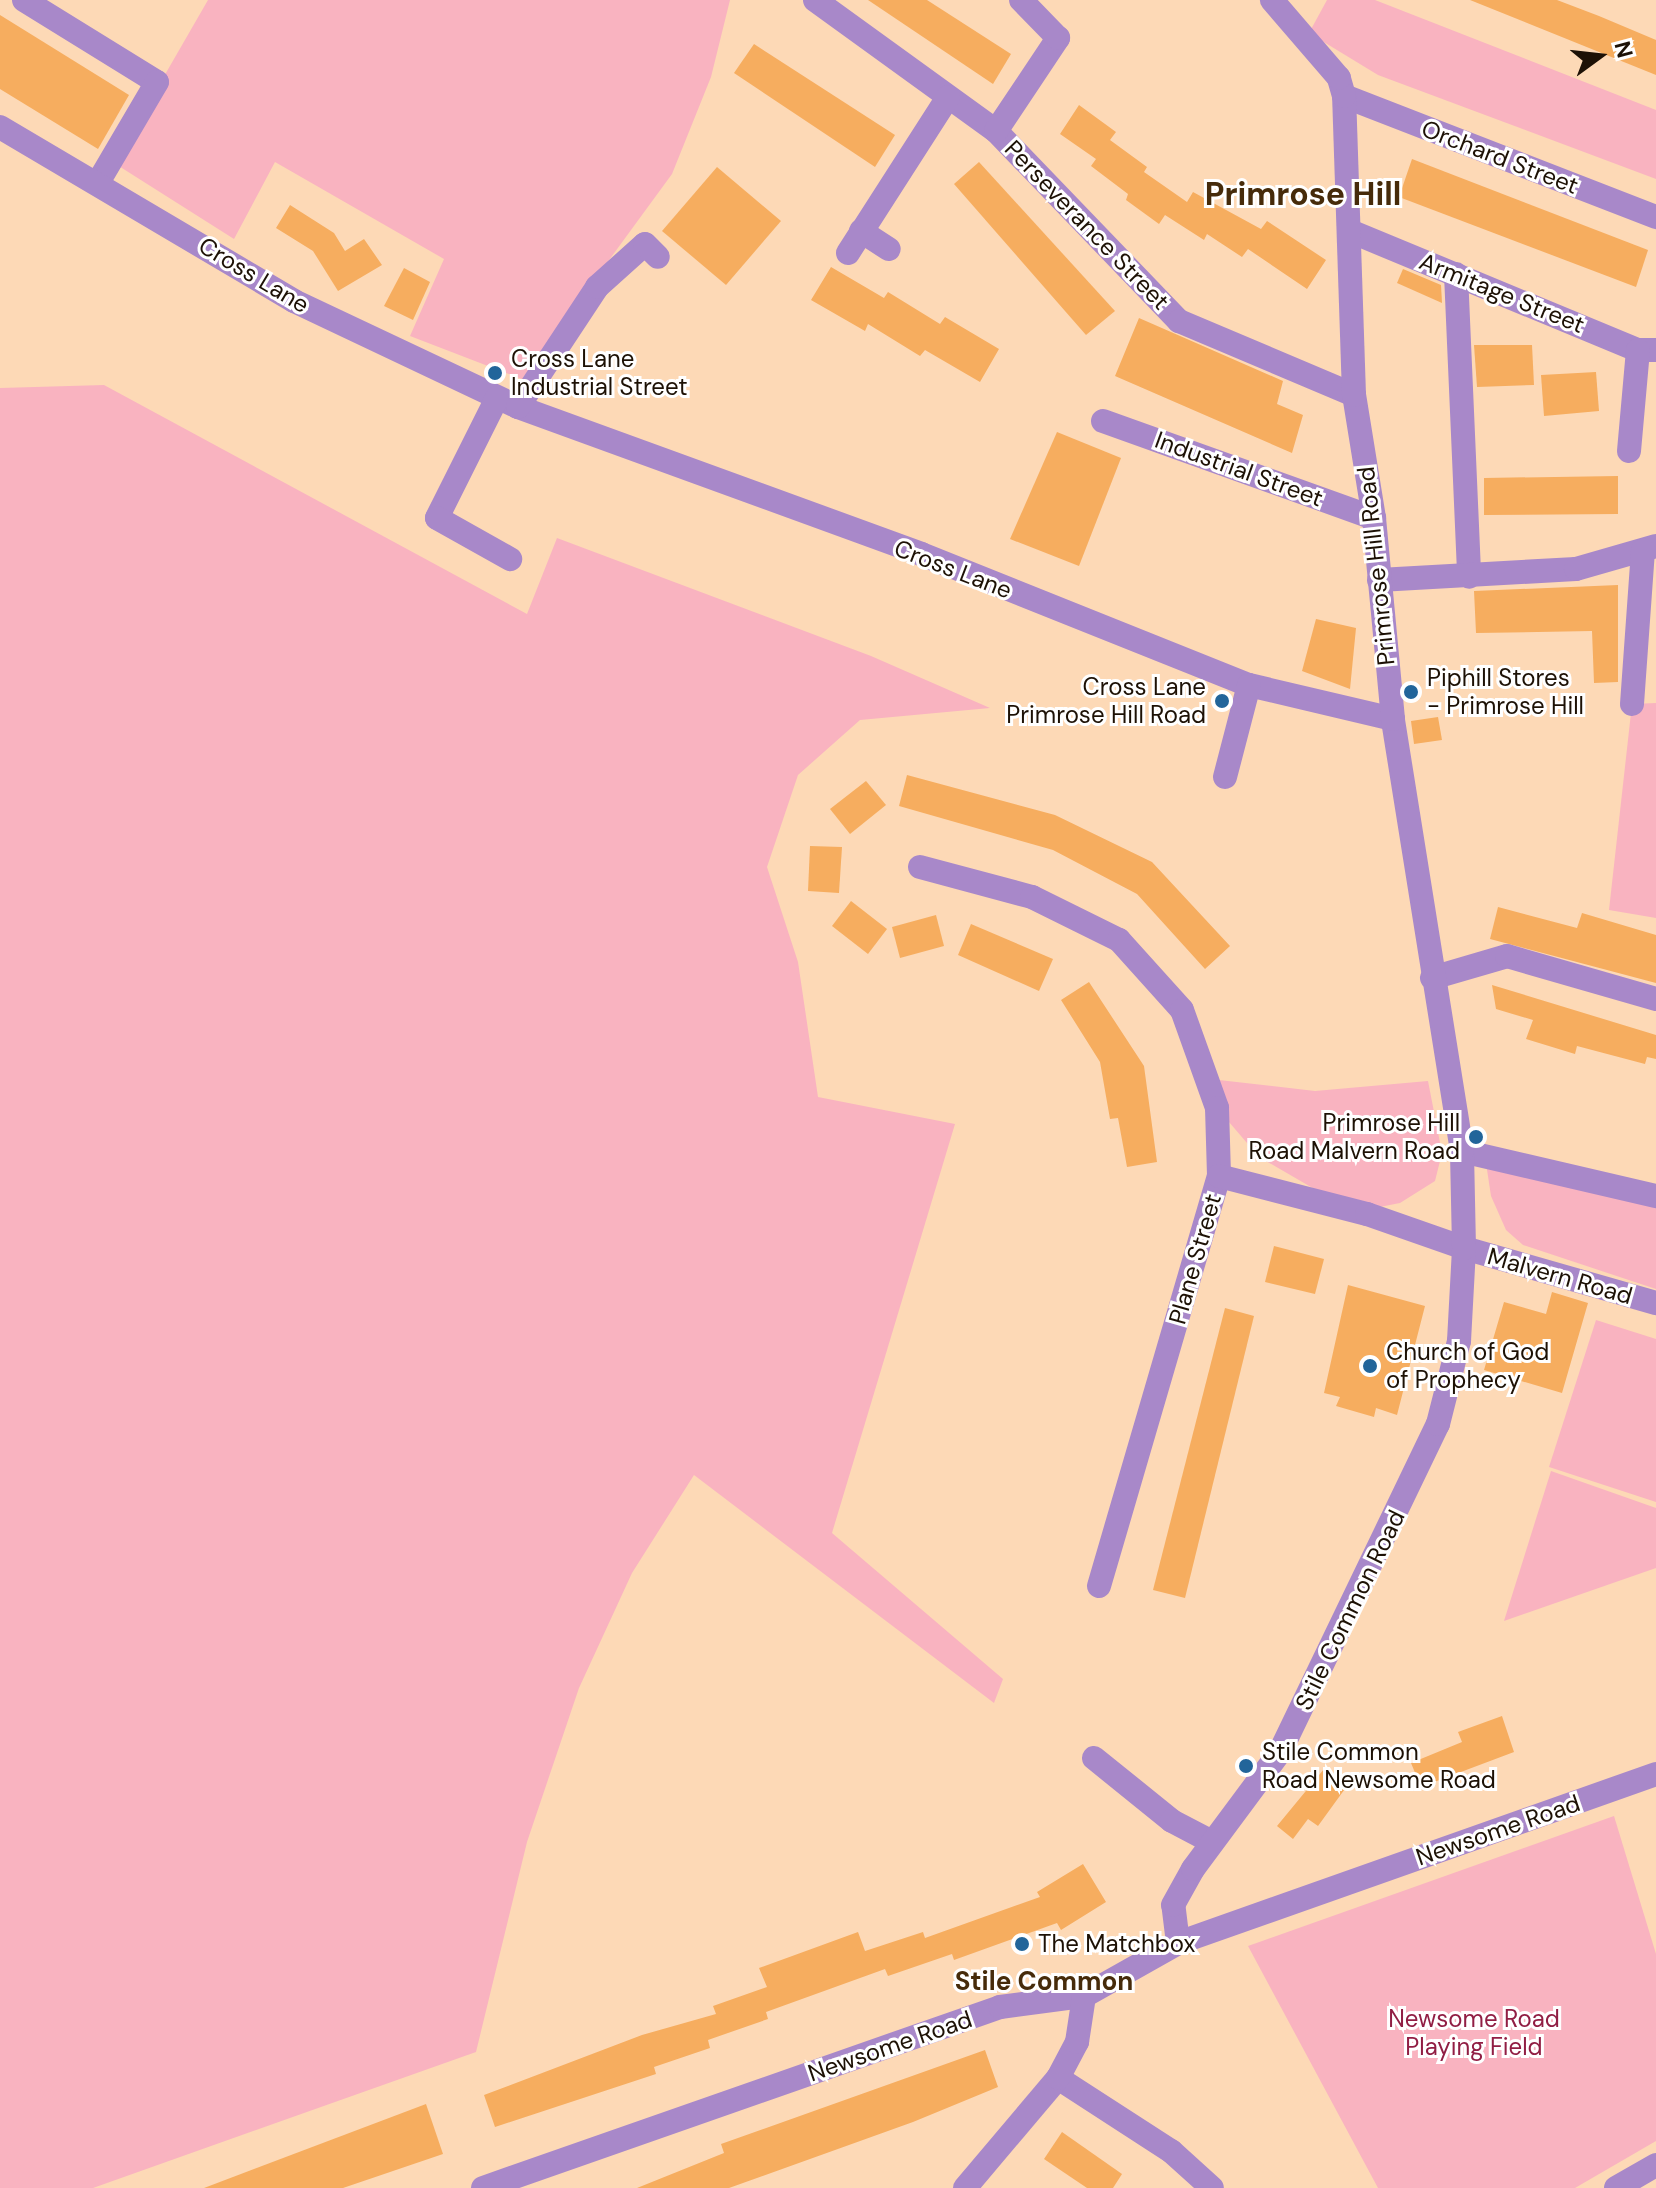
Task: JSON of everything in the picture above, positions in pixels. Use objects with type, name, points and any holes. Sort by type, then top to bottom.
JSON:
[{"type":"street","points":[[24,0],[157,82],[99,181]]},
{"type":"street","name":"Perseverance Street","points":[[815,0],[996,131],[1179,321],[1354,395]]},
{"type":"street","name":"Perseverance Street","points":[[996,131],[1058,38],[1021,0]]},
{"type":"street","name":"Primrose Hill Road","points":[[1272,0],[1339,78],[1344,96],[1354,395],[1374,518],[1393,719],[1462,1151],[1464,1248]]},
{"type":"street","name":"Orchard Street","points":[[1344,96],[1656,217]]},
{"type":"street","points":[[848,253],[948,97]]},
{"type":"street","name":"Cross Lane","points":[[0,127],[99,181],[294,301],[507,402],[921,554],[1249,685],[1393,719]]},
{"type":"street","points":[[861,231],[889,249]]},
{"type":"street","name":"Armitage Street","points":[[1350,231],[1651,349]]},
{"type":"street","points":[[510,559],[437,518],[507,402],[597,287],[645,244],[658,257]]},
{"type":"street","points":[[1456,274],[1469,577]]},
{"type":"street","points":[[1629,451],[1651,349]]},
{"type":"street","name":"Industrial Street","points":[[1103,421],[1374,518]]},
{"type":"street","points":[[1379,580],[1576,569],[1649,548],[1632,704]]},
{"type":"street","points":[[1225,777],[1249,685]]},
{"type":"street","points":[[920,867],[1032,897],[1119,940],[1182,1010],[1217,1108],[1219,1176]]},
{"type":"street","points":[[1432,978],[1507,956],[1656,999]]},
{"type":"street","points":[[1462,1151],[1656,1196]]},
{"type":"street","name":"Plane Street","points":[[1099,1586],[1219,1176],[1367,1214],[1464,1248]]},
{"type":"street","name":"Malvern Road","points":[[1464,1248],[1656,1303]]},
{"type":"street","name":"Stile Common Road","points":[[1178,1943],[1173,1905],[1212,1842],[1280,1752],[1438,1424],[1459,1341],[1464,1248]]},
{"type":"street","points":[[1094,1758],[1172,1821],[1212,1842]]},
{"type":"street","name":"Newsome Road","points":[[483,2188],[1000,2007],[1084,1996],[1178,1943],[1656,1774]]},
{"type":"street","points":[[965,2188],[1058,2078],[1077,2042],[1084,1996]]},
{"type":"street","points":[[1058,2078],[1171,2151],[1212,2188]]},
{"type":"street","points":[[1616,2188],[1656,2165]]},
{"type":"green space","points":[[208,0],[730,0],[711,77],[672,174],[522,379],[410,336],[444,259],[275,162],[234,239],[114,163]]},
{"type":"green space","points":[[1327,0],[1375,0],[1656,110],[1656,179],[1378,75],[1309,33]]},
{"type":"green space","points":[[104,385],[527,614],[557,538],[871,656],[990,708],[860,720],[798,775],[767,867],[798,962],[818,1097],[955,1124],[832,1533],[1003,1679],[994,1703],[694,1475],[632,1573],[579,1688],[527,1842],[476,2052],[93,2188],[0,2188],[0,388]]},
{"type":"green space","points":[[1656,703],[1656,918],[1609,910],[1632,704]]},
{"type":"green space","points":[[1210,1079],[1315,1091],[1428,1081],[1442,1153],[1435,1181],[1400,1203],[1354,1212],[1259,1157],[1217,1108]]},
{"type":"green space","points":[[1486,1163],[1656,1203],[1656,1289],[1523,1245],[1506,1230],[1491,1196]]},
{"type":"green space","points":[[1596,1320],[1656,1339],[1656,1502],[1549,1467]]},
{"type":"green space","points":[[1551,1471],[1656,1508],[1656,1568],[1504,1621]]},
{"type":"green space","name":"Newsome Road Playing Field","points":[[1614,1816],[1656,1954],[1656,2141],[1575,2188],[1378,2188],[1248,1946]]},
{"type":"building","points":[[868,0],[927,0],[1011,54],[993,84]]},
{"type":"building","points":[[1470,0],[1557,0],[1599,16],[1656,40],[1656,75]]},
{"type":"building","points":[[0,15],[129,95],[98,149],[0,89]]},
{"type":"building","points":[[754,44],[895,135],[875,167],[734,73]]},
{"type":"building","points":[[1079,105],[1116,132],[1110,140],[1147,167],[1144,172],[1187,202],[1193,192],[1261,229],[1267,221],[1326,260],[1307,289],[1248,249],[1242,257],[1207,234],[1204,240],[1165,215],[1159,224],[1126,200],[1128,194],[1091,166],[1096,159],[1060,134]]},
{"type":"building","points":[[1412,159],[1648,250],[1636,287],[1399,197]]},
{"type":"building","points":[[979,162],[1115,311],[1086,335],[954,184]]},
{"type":"building","points":[[717,167],[781,221],[726,285],[662,231]]},
{"type":"building","points":[[290,205],[334,233],[345,251],[364,239],[382,265],[338,291],[313,251],[276,228]]},
{"type":"building","points":[[831,267],[884,298],[888,292],[940,324],[945,317],[999,349],[980,382],[925,350],[920,356],[868,324],[865,331],[811,300]]},
{"type":"building","points":[[404,268],[430,282],[413,320],[384,306]]},
{"type":"building","points":[[1403,269],[1441,285],[1442,303],[1397,283]]},
{"type":"building","points":[[1139,318],[1283,381],[1277,404],[1303,415],[1292,453],[1115,376]]},
{"type":"building","points":[[1474,345],[1532,345],[1534,385],[1477,387]]},
{"type":"building","points":[[1596,372],[1599,411],[1544,416],[1541,375]]},
{"type":"building","points":[[1057,432],[1121,458],[1079,566],[1010,539]]},
{"type":"building","points":[[1618,476],[1618,514],[1484,515],[1484,478]]},
{"type":"building","points":[[1618,585],[1618,682],[1594,683],[1592,631],[1476,633],[1474,591]]},
{"type":"building","points":[[1316,619],[1356,628],[1350,689],[1302,671]]},
{"type":"building","points":[[1438,717],[1442,740],[1414,744],[1411,721]]},
{"type":"building","points":[[907,775],[1055,815],[1152,862],[1230,946],[1205,969],[1137,894],[1053,850],[899,806]]},
{"type":"building","points":[[866,781],[886,805],[850,834],[830,809]]},
{"type":"building","points":[[810,846],[842,847],[839,893],[808,891]]},
{"type":"building","points":[[851,901],[887,929],[868,954],[832,926]]},
{"type":"building","points":[[1498,907],[1577,928],[1582,913],[1656,935],[1656,983],[1490,939]]},
{"type":"building","points":[[936,915],[944,946],[900,958],[892,927]]},
{"type":"building","points":[[971,924],[1053,959],[1039,991],[958,955]]},
{"type":"building","points":[[1089,982],[1144,1066],[1157,1162],[1127,1167],[1118,1118],[1110,1119],[1100,1062],[1061,1000]]},
{"type":"building","points":[[1492,985],[1656,1035],[1656,1059],[1647,1057],[1645,1064],[1577,1046],[1575,1054],[1526,1039],[1533,1020],[1496,1009]]},
{"type":"building","points":[[1274,1246],[1324,1259],[1315,1294],[1265,1282]]},
{"type":"building","name":"Church of God of Prophecy","points":[[1348,1285],[1425,1306],[1397,1415],[1376,1408],[1374,1417],[1336,1406],[1340,1397],[1324,1393]]},
{"type":"building","points":[[1552,1292],[1588,1303],[1562,1393],[1484,1370],[1504,1302],[1546,1314]]},
{"type":"building","points":[[1225,1308],[1254,1316],[1185,1598],[1153,1590]]},
{"type":"building","points":[[1502,1716],[1514,1752],[1421,1787],[1411,1763],[1462,1742],[1458,1732]]},
{"type":"building","points":[[1324,1769],[1347,1786],[1318,1826],[1308,1819],[1293,1839],[1277,1826]]},
{"type":"building","points":[[1083,1864],[1106,1902],[1061,1930],[1057,1923],[954,1960],[952,1954],[888,1976],[885,1969],[766,2012],[768,2019],[708,2040],[710,2048],[654,2067],[656,2074],[495,2127],[484,2095],[642,2035],[716,2014],[713,2006],[767,1987],[759,1968],[858,1932],[865,1951],[923,1932],[925,1938],[1040,1897],[1037,1892]]},
{"type":"building","points":[[985,2050],[998,2087],[913,2122],[729,2188],[637,2188],[724,2153],[721,2144]]},
{"type":"building","points":[[426,2104],[443,2154],[343,2188],[204,2188]]},
{"type":"building","points":[[1062,2132],[1122,2174],[1113,2188],[1087,2188],[1044,2159]]},
{"type":"place","name":"Cross Lane Industrial Street","points":[[495,373]]},
{"type":"place","name":"Piphill Stores - Primrose Hill","points":[[1411,692]]},
{"type":"place","name":"Cross Lane Primrose Hill Road","points":[[1222,701]]},
{"type":"place","name":"Primrose Hill Road Malvern Road","points":[[1476,1137]]},
{"type":"place","name":"Church of God of Prophecy","points":[[1370,1366]]},
{"type":"place","name":"Stile Common Road Newsome Road","points":[[1246,1766]]},
{"type":"place","name":"The Matchbox","points":[[1022,1944]]},
{"type":"district","name":"Primrose Hill","points":[[1303,194]]},
{"type":"district","name":"Stile Common","points":[[1044,1982]]}]
